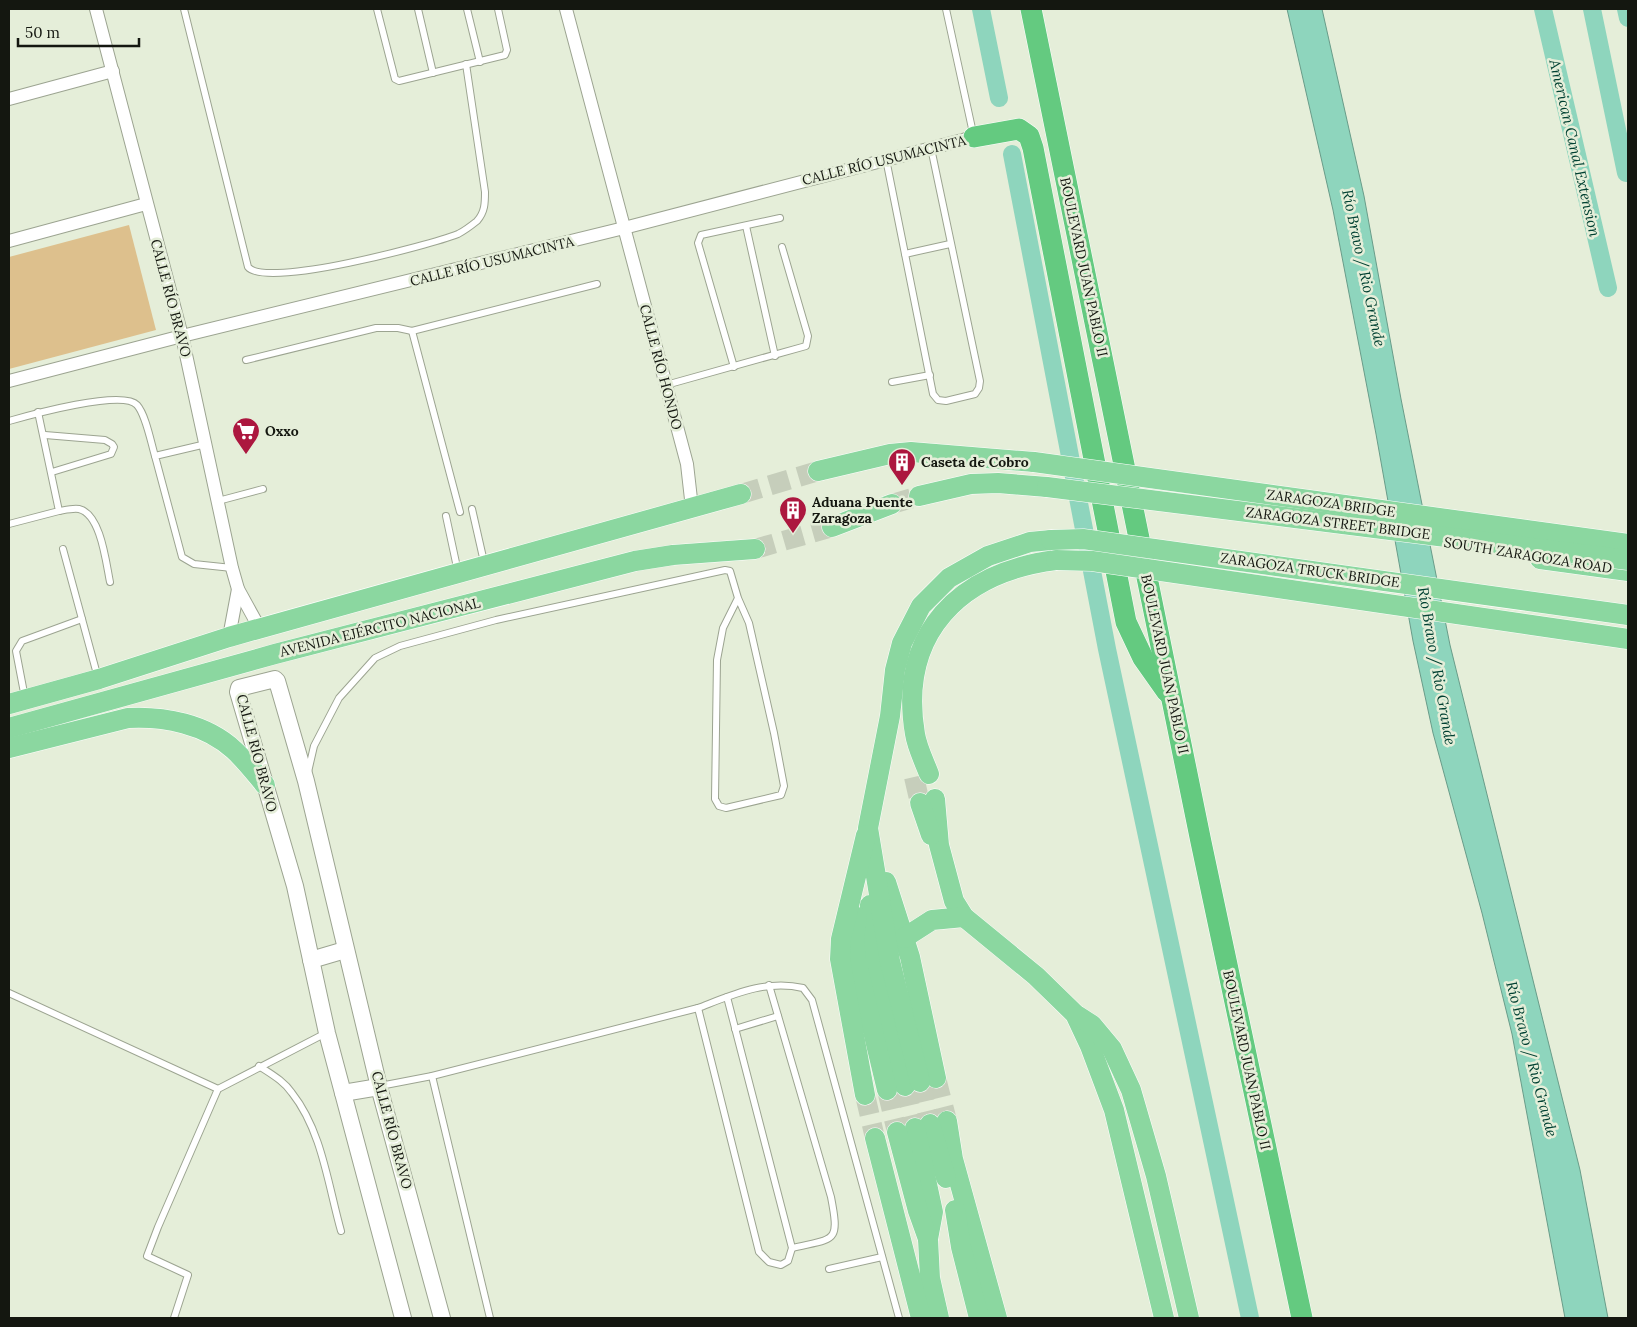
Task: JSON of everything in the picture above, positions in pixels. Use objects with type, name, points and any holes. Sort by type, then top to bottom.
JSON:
[{"type":"highway","name":"BOULEVARD JUAN PABLO II","points":[[1031,9],[1172,698],[1302,1318]]},
{"type":"highway","points":[[974,137],[1019,129],[1028,136],[1033,148],[1126,622],[1143,658],[1172,698]]},
{"type":"main road","name":"ZARAGOZA BRIDGE","points":[[818,471],[890,454],[911,452],[1034,462],[1628,544]]},
{"type":"main road","name":"ZARAGOZA STREET BRIDGE","points":[[919,496],[971,484],[998,483],[1047,487],[1628,560]]},
{"type":"main road","name":"AVENIDA EJÉRCITO NACIONAL","points":[[17,701],[98,679],[229,638],[741,494]]},
{"type":"main road","points":[[832,527],[892,504]]},
{"type":"main road","name":"SOUTH ZARAGOZA ROAD","points":[[1430,534],[1440,543],[1456,547],[1628,571]]},
{"type":"main road","name":"ZARAGOZA TRUCK BRIDGE","points":[[868,828],[890,716],[895,670],[902,643],[921,606],[949,578],[967,567],[1010,548],[1051,540],[1083,539],[1628,614]]},
{"type":"main road","name":"AVENIDA EJÉRCITO NACIONAL","points":[[9,728],[275,654],[635,562],[702,552],[755,549]]},
{"type":"main road","name":"ZARAGOZA TRUCK BRIDGE","points":[[921,775],[912,707],[915,669],[928,632],[938,617],[952,602],[985,580],[1028,564],[1056,560],[1092,561],[1628,639]]},
{"type":"main road","points":[[64,713],[135,680],[253,643],[259,637],[260,630]]},
{"type":"main road","points":[[9,748],[128,718],[148,717],[183,723],[206,733],[233,749],[265,785]]},
{"type":"main road","points":[[928,801],[954,901],[964,917],[1030,971],[1075,1014],[1092,1025],[1112,1049],[1131,1090],[1156,1176],[1189,1318]]},
{"type":"main road","points":[[868,828],[904,938],[912,1084]]},
{"type":"main road","points":[[868,828],[912,1084]]},
{"type":"main road","points":[[868,828],[854,940],[856,960],[912,1084]]},
{"type":"main road","points":[[865,1095],[840,958],[841,938],[868,828]]},
{"type":"main road","points":[[904,938],[932,920],[964,917]]},
{"type":"main road","points":[[1075,1014],[1097,1062],[1114,1110],[1164,1318]]},
{"type":"main road","points":[[922,1126],[933,1212],[928,1240]]},
{"type":"main road","points":[[922,1126],[960,1232],[961,1247],[979,1318]]},
{"type":"main road","points":[[922,1126],[930,1278],[939,1318]]},
{"type":"main road","points":[[922,1126],[953,1159],[997,1318]]},
{"type":"main road","points":[[875,1138],[921,1318]]},
{"type":"main road","points":[[933,1212],[960,1232]]},
{"type":"street","name":"CALLE RÍO BRAVO","points":[[96,9],[182,336],[232,568],[238,589],[260,630]]},
{"type":"street","name":"CALLE RÍO HONDO","points":[[566,9],[687,464],[692,508]]},
{"type":"street","points":[[9,99],[113,72]]},
{"type":"street","name":"CALLE RÍO USUMACINTA","points":[[9,382],[182,336],[624,228],[974,137]]},
{"type":"street","points":[[9,241],[146,204]]},
{"type":"street","name":"CALLE RÍO BRAVO","points":[[229,638],[238,589]]},
{"type":"street","name":"CALLE RÍO BRAVO","points":[[403,1318],[327,1032],[295,886],[238,692],[239,688],[274,679],[277,681],[306,780],[379,1087],[442,1318]]},
{"type":"street","points":[[311,960],[345,950]]},
{"type":"street","points":[[343,1093],[379,1087]]},
{"type":"lane","points":[[184,9],[248,267],[258,273],[325,268],[400,251],[460,233],[476,222],[485,206],[485,192],[466,64]]},
{"type":"lane","points":[[377,9],[396,81],[502,56],[506,53],[498,9]]},
{"type":"lane","points":[[418,9],[434,73]]},
{"type":"lane","points":[[467,9],[480,62]]},
{"type":"lane","points":[[946,9],[974,137]]},
{"type":"lane","points":[[886,159],[933,394],[938,400],[946,402],[975,394],[979,388],[980,381],[930,147]]},
{"type":"lane","points":[[734,366],[698,240],[701,235],[780,218]]},
{"type":"lane","points":[[746,226],[775,356]]},
{"type":"lane","points":[[905,254],[950,244]]},
{"type":"lane","points":[[666,385],[802,349],[806,346],[808,339],[782,247]]},
{"type":"lane","points":[[246,360],[376,328],[398,328],[412,331],[597,284]]},
{"type":"lane","points":[[412,331],[460,512]]},
{"type":"lane","points":[[892,382],[930,375]]},
{"type":"lane","points":[[9,421],[38,412],[104,400],[132,401],[140,408],[182,557],[194,564],[232,568]]},
{"type":"lane","points":[[38,412],[45,435],[59,511]]},
{"type":"lane","points":[[45,435],[105,440],[110,442],[114,448],[110,454],[52,472]]},
{"type":"lane","points":[[155,456],[206,444]]},
{"type":"lane","points":[[218,501],[263,488]]},
{"type":"lane","points":[[9,524],[59,511],[79,509],[91,515],[97,526],[110,582]]},
{"type":"lane","points":[[472,509],[485,566]]},
{"type":"lane","points":[[446,516],[458,573]]},
{"type":"lane","points":[[63,549],[98,679]]},
{"type":"lane","points":[[306,780],[314,746],[339,698],[375,658],[400,646],[496,620],[725,570],[730,572],[738,598],[749,623],[774,733],[784,789],[781,796],[722,808],[714,799],[716,660],[722,628],[738,598]]},
{"type":"lane","points":[[17,701],[16,651],[22,641],[82,619]]},
{"type":"lane","points":[[379,1087],[432,1076],[698,1008],[727,997],[769,985],[803,988],[812,1000],[899,1318]]},
{"type":"lane","points":[[769,985],[831,1197],[836,1225],[834,1234],[827,1240],[792,1248]]},
{"type":"lane","points":[[9,993],[218,1089]]},
{"type":"lane","points":[[698,1008],[759,1252],[769,1262],[781,1265],[788,1261],[792,1248],[727,997]]},
{"type":"lane","points":[[735,1029],[778,1016]]},
{"type":"lane","points":[[174,1318],[188,1276],[147,1256],[218,1089],[327,1032]]},
{"type":"lane","points":[[260,1066],[292,1092],[311,1124],[341,1231]]},
{"type":"lane","points":[[432,1076],[490,1318]]},
{"type":"lane","points":[[829,1269],[882,1257]]},
{"type":"shaded area","points":[[129,225],[156,330],[9,369],[9,257]]},
{"type":"water","name":"Río Bravo / Rio Grande","points":[[1287,9],[1322,9],[1364,196],[1401,399],[1450,645],[1580,1170],[1608,1318],[1565,1318],[1512,1034],[1482,913],[1433,733],[1413,641],[1333,210]]},
{"type":"waterway","points":[[981,9],[999,98]]},
{"type":"waterway","name":"American Canal Extension","points":[[1543,9],[1608,288]]},
{"type":"waterway","points":[[1592,9],[1626,173]]},
{"type":"waterway","points":[[1626,9],[1628,18]]},
{"type":"waterway","points":[[1012,154],[1107,649],[1250,1318]]},
{"type":"tunnel","points":[[741,494],[818,471]]},
{"type":"tunnel","points":[[892,504],[919,496]]},
{"type":"tunnel","points":[[755,549],[832,527]]},
{"type":"tunnel","points":[[914,777],[920,803]]},
{"type":"tunnel","points":[[936,1078],[947,1121]]},
{"type":"tunnel","points":[[920,1082],[930,1124]]},
{"type":"tunnel","points":[[905,1086],[915,1128]]},
{"type":"tunnel","points":[[887,1090],[897,1132]]},
{"type":"tunnel","points":[[865,1095],[875,1138]]},
{"type":"place","name":"Oxxo","points":[[246,455]]},
{"type":"place","name":"Caseta de Cobro","points":[[902,486]]},
{"type":"place","name":"Aduana Puente Zaragoza","points":[[793,534]]}]
